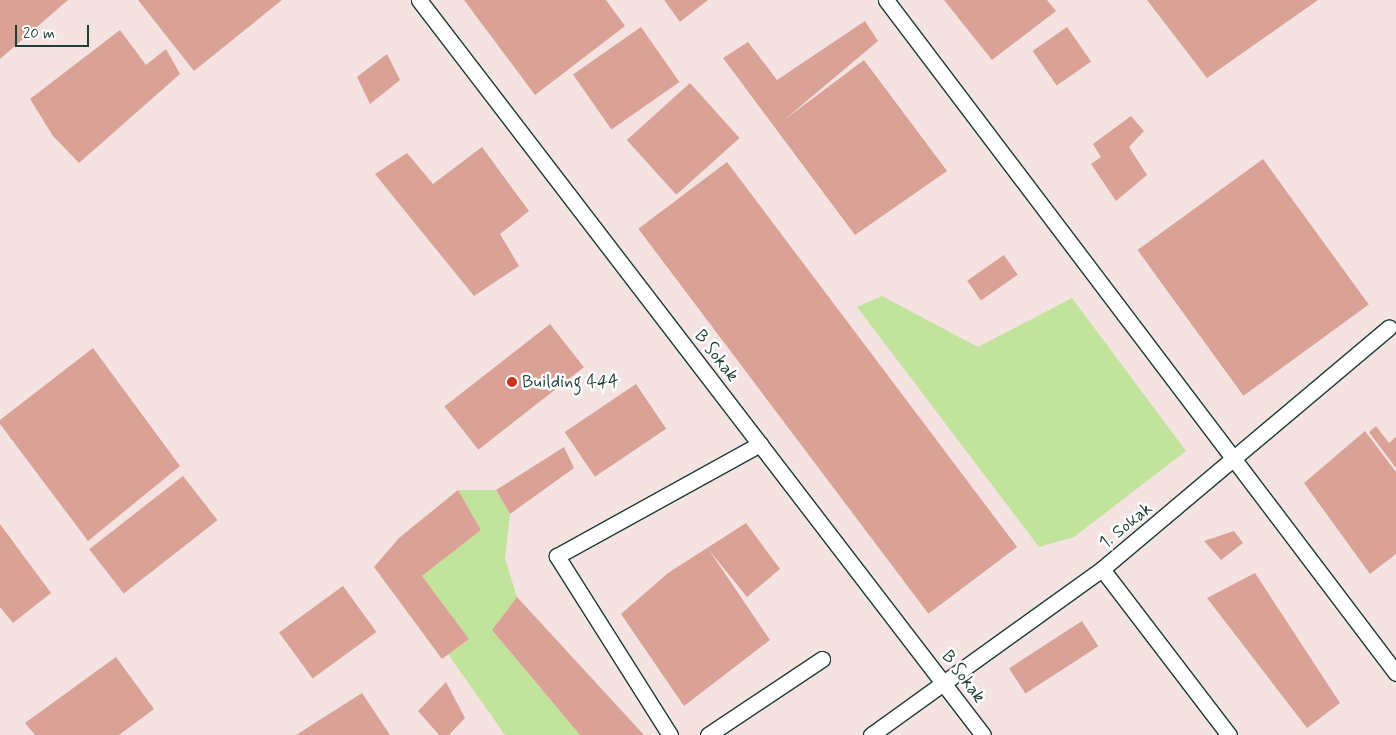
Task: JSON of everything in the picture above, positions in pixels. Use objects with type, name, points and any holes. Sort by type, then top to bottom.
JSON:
[{"type":"lane","name":"B Sokak","points":[[419,0],[983,735]]},
{"type":"lane","points":[[886,0],[1396,672]]},
{"type":"lane","name":"1. Sokak","points":[[871,735],[1102,569],[1235,460],[1389,327]]},
{"type":"lane","points":[[670,735],[557,556],[760,444]]},
{"type":"lane","points":[[1102,569],[1229,735]]},
{"type":"lane","points":[[708,735],[822,659]]},
{"type":"green space","points":[[882,296],[978,347],[1072,298],[1186,451],[1074,537],[1039,547],[857,307]]},
{"type":"green space","points":[[458,490],[496,490],[510,514],[505,559],[517,597],[492,630],[580,735],[505,735],[448,654],[469,639],[422,576],[481,530]]},
{"type":"building","points":[[0,0],[68,0],[0,59]]},
{"type":"building","points":[[138,0],[282,0],[194,71]]},
{"type":"building","points":[[464,0],[606,0],[625,26],[535,95]]},
{"type":"building","points":[[664,0],[708,0],[680,22]]},
{"type":"building","points":[[944,0],[1047,0],[1056,11],[992,60]]},
{"type":"building","points":[[1147,0],[1318,0],[1207,78]]},
{"type":"building","points":[[865,21],[878,41],[784,120],[864,60],[947,171],[855,235],[723,58],[748,42],[777,80]]},
{"type":"building","points":[[641,27],[679,82],[611,129],[573,75]]},
{"type":"building","points":[[1067,27],[1091,61],[1057,85],[1033,51]]},
{"type":"building","points":[[120,30],[146,65],[166,49],[180,74],[79,163],[53,136],[30,99]]},
{"type":"building","points":[[387,54],[400,80],[370,104],[357,77]]},
{"type":"building","points":[[690,83],[740,138],[676,195],[627,140]]},
{"type":"building","points":[[1131,116],[1144,131],[1129,147],[1147,175],[1116,201],[1091,164],[1101,157],[1093,144]]},
{"type":"building","points":[[482,147],[529,211],[500,234],[519,266],[474,296],[375,174],[407,153],[433,184]]},
{"type":"building","points":[[1263,159],[1369,305],[1243,396],[1138,250]]},
{"type":"building","points":[[727,162],[1017,547],[928,614],[638,229]]},
{"type":"building","points":[[1004,255],[1018,275],[981,300],[967,281]]},
{"type":"building","name":"Building 444","points":[[550,324],[584,367],[478,450],[444,406]]},
{"type":"building","points":[[93,348],[180,466],[88,541],[0,424],[0,420]]},
{"type":"building","points":[[636,384],[666,429],[595,477],[565,432]]},
{"type":"building","points":[[1376,426],[1389,443],[1396,437],[1396,468],[1369,432]]},
{"type":"building","points":[[1365,431],[1396,472],[1396,554],[1370,574],[1304,483]]},
{"type":"building","points":[[564,447],[574,468],[510,514],[496,490]]},
{"type":"building","points":[[183,476],[217,520],[124,593],[89,549]]},
{"type":"building","points":[[458,490],[481,530],[422,576],[469,639],[442,659],[374,567],[399,538]]},
{"type":"building","points":[[746,523],[780,569],[747,597],[709,550],[770,640],[684,706],[621,614],[668,573]]},
{"type":"building","points":[[0,524],[51,593],[13,623],[0,607]]},
{"type":"building","points":[[1234,531],[1243,543],[1221,560],[1204,541]]},
{"type":"building","points":[[1255,573],[1340,703],[1307,728],[1207,598]]},
{"type":"building","points":[[343,586],[377,632],[313,679],[279,632]]},
{"type":"building","points":[[517,597],[644,735],[580,735],[492,630]]},
{"type":"building","points":[[1082,621],[1098,646],[1025,694],[1009,668]]},
{"type":"building","points":[[116,657],[154,709],[119,735],[35,735],[25,723]]},
{"type":"building","points":[[446,682],[465,718],[449,735],[439,735],[418,711]]},
{"type":"building","points":[[362,693],[390,735],[296,735]]},
{"type":"place","name":"Building 444","points":[[512,382]]}]
